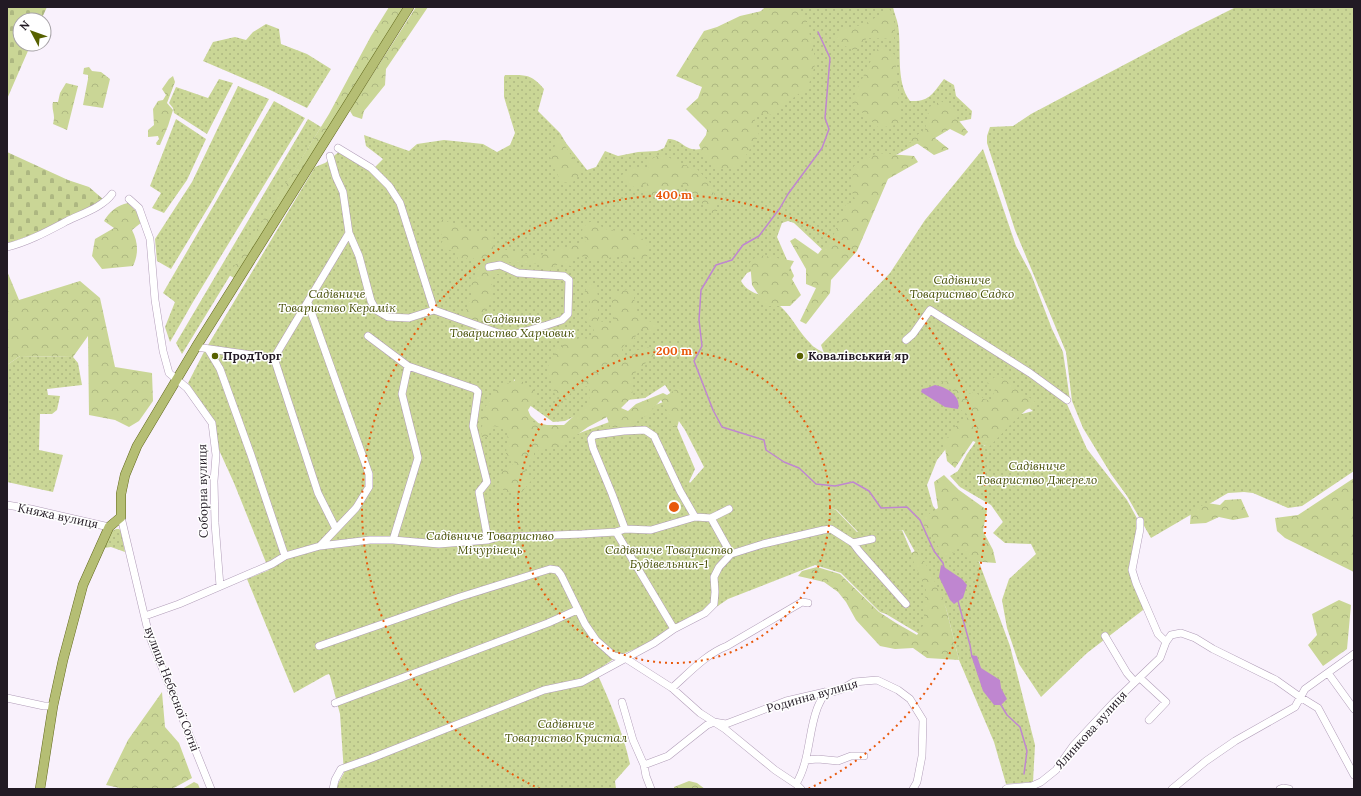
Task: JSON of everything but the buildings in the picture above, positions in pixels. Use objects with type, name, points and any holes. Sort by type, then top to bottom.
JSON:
[{"type":"main road","points":[[40,789],[53,706],[63,660],[83,585],[109,527],[121,517],[121,494],[125,475],[137,446],[196,347],[409,7]]},
{"type":"street","points":[[338,148],[371,168],[389,186],[400,203],[434,310]]},
{"type":"street","points":[[330,156],[342,192],[349,233],[359,256],[371,301],[376,310],[388,317],[409,318],[434,310],[501,334],[516,334],[547,325],[562,320],[568,314],[569,280],[564,276],[518,273],[500,265],[489,267]]},
{"type":"street","points":[[7,247],[48,231],[79,216],[108,200],[112,194]]},
{"type":"street","name":"Соборна вулиця","points":[[129,199],[139,208],[150,239],[155,300],[163,351],[169,373],[187,388],[212,423],[216,455],[214,481],[215,523],[220,586]]},
{"type":"street","points":[[336,529],[318,493],[274,358],[349,233]]},
{"type":"street","points":[[308,303],[369,474],[369,487],[356,508],[320,546]]},
{"type":"street","points":[[906,340],[913,334],[930,310],[1024,369],[1067,400]]},
{"type":"street","points":[[368,336],[408,366],[475,389],[478,392],[473,426],[487,482],[479,492],[488,540]]},
{"type":"street","points":[[196,347],[274,358]]},
{"type":"street","points":[[208,349],[220,370],[252,456],[285,556]]},
{"type":"street","points":[[393,540],[418,458],[402,394],[408,366]]},
{"type":"street","points":[[625,529],[593,448],[591,439],[594,435],[646,430],[654,436],[695,517]]},
{"type":"street","name":"Княжа вулиця","points":[[7,505],[109,527]]},
{"type":"street","points":[[145,616],[179,604],[272,564],[285,556],[320,546],[370,540],[393,540],[439,544],[488,540],[498,536],[582,534],[616,532],[625,529],[651,530],[695,517],[711,518],[729,509]]},
{"type":"street","name":"вулиця Небесної Сотні","points":[[121,517],[149,635],[211,789]]},
{"type":"street","points":[[711,518],[731,554]]},
{"type":"street","points":[[1140,522],[1132,570],[1136,584],[1158,634],[1166,642],[1172,636],[1181,633],[1195,638],[1213,649],[1276,680],[1300,698],[1318,708],[1354,775]]},
{"type":"street","points":[[333,789],[335,780],[341,769],[387,753],[544,690],[582,682],[654,643],[705,613],[714,604],[714,577],[719,567],[731,554],[831,529],[853,544],[906,604]]},
{"type":"street","points":[[616,532],[674,630]]},
{"type":"street","points":[[853,544],[872,539]]},
{"type":"street","points":[[319,646],[460,597],[550,569],[557,570],[561,575],[585,624],[596,640],[614,656],[625,658],[672,688],[700,713],[725,729],[775,770],[798,786],[806,760],[817,709],[825,692]]},
{"type":"street","points":[[672,688],[699,664],[720,649],[802,602],[808,603]]},
{"type":"street","points":[[335,703],[548,623],[577,610]]},
{"type":"street","points":[[1104,636],[1127,674],[1138,680],[1166,702],[1149,720]]},
{"type":"street","name":"Ялинкова вулиця","points":[[1007,788],[1032,786],[1041,782],[1056,770],[1073,746],[1114,702],[1160,658],[1166,642]]},
{"type":"street","points":[[1172,789],[1206,761],[1235,741],[1295,707],[1305,689],[1354,654]]},
{"type":"street","points":[[1328,673],[1354,709]]},
{"type":"street","name":"Родинна вулиця","points":[[714,722],[726,724],[786,701],[825,692],[833,692],[854,682],[877,680],[898,690],[910,699],[923,720],[922,756],[917,782],[913,789]]},
{"type":"street","points":[[7,698],[44,706],[53,706]]},
{"type":"street","points":[[622,702],[651,789]]},
{"type":"street","points":[[644,765],[668,756],[707,724],[714,722]]},
{"type":"street","points":[[806,760],[818,759],[838,761],[851,756],[864,756]]},
{"type":"street","points":[[1280,789],[1289,789]]},
{"type":"green space","points":[[7,7],[47,7],[45,12],[12,12],[12,52],[28,52],[7,99]]},
{"type":"green space","points":[[389,7],[405,7],[234,278],[229,275],[329,114],[371,36]]},
{"type":"green space","points":[[416,7],[428,7],[386,69],[385,85],[364,111],[362,119],[353,116],[350,111],[353,105]]},
{"type":"green space","points":[[765,7],[893,7],[898,25],[902,84],[910,101],[917,101],[927,98],[934,92],[944,79],[954,85],[956,96],[972,111],[971,119],[937,126],[922,141],[894,156],[826,253],[794,223],[788,221],[782,223],[777,237],[794,276],[791,281],[757,269],[747,273],[741,281],[744,286],[753,292],[774,301],[784,309],[807,340],[814,347],[824,353],[821,345],[890,273],[925,220],[983,149],[1016,246],[1031,274],[1052,329],[1063,352],[1070,400],[1066,402],[1087,449],[1127,500],[1139,522],[1131,569],[1147,607],[1087,653],[1041,697],[1019,664],[1007,628],[1002,600],[1009,579],[1036,554],[1031,544],[1005,543],[993,533],[1003,522],[991,505],[960,487],[950,476],[958,471],[967,454],[977,440],[985,446],[1001,426],[1014,416],[1033,411],[1008,393],[965,425],[937,460],[927,485],[933,506],[979,562],[1010,646],[1035,745],[1033,782],[1006,784],[994,742],[959,660],[946,608],[902,530],[937,613],[921,635],[880,612],[841,573],[815,565],[728,599],[709,612],[647,644],[618,656],[596,671],[620,729],[630,764],[615,781],[616,789],[335,789],[344,773],[340,714],[330,676],[329,674],[326,675],[294,693],[247,579],[269,570],[219,450],[215,424],[188,383],[205,350],[315,167],[325,163],[340,151],[372,170],[383,159],[366,146],[364,135],[409,151],[417,144],[444,140],[483,144],[497,152],[510,145],[515,133],[504,97],[504,77],[505,75],[517,75],[527,76],[535,80],[544,89],[538,111],[560,133],[587,170],[596,167],[605,151],[618,156],[638,152],[657,151],[664,148],[668,139],[677,141],[691,149],[701,149],[750,22]],"holes":[[[515,379],[515,384],[528,404],[553,422],[565,421],[583,412],[627,400],[645,398],[665,385],[675,400],[674,414],[685,430],[704,467],[690,483],[689,482],[695,469],[666,401],[558,441],[512,399],[509,388]],[[829,507],[837,510],[857,532],[836,510]]]},
{"type":"green space","points":[[779,7],[794,7],[806,18],[816,62],[808,87],[770,115],[765,113],[754,117],[759,135],[743,160],[734,169],[720,169],[705,160],[699,145],[706,135],[707,130],[686,109],[698,98],[702,87],[676,76],[704,31],[717,27],[740,16]]},
{"type":"green space","points":[[1236,7],[1354,7],[1354,471],[1302,506],[1288,508],[1253,493],[1228,493],[1151,538],[1127,496],[1111,474],[1083,428],[1072,401],[1066,352],[1015,230],[987,143],[987,136],[990,127],[1013,126],[1031,114]]},
{"type":"green space","points":[[890,9],[895,25],[894,39],[867,38],[855,51],[835,41],[843,28],[863,25]]},
{"type":"green space","points":[[266,24],[279,29],[281,44],[307,54],[331,69],[307,108],[266,88],[203,61],[213,42],[235,37],[246,40],[253,32]]},
{"type":"green space","points":[[882,48],[895,55],[901,124],[879,128],[851,102],[876,50]]},
{"type":"green space","points":[[89,67],[92,71],[101,72],[110,79],[103,108],[83,105],[88,75],[83,74],[84,68]]},
{"type":"green space","points":[[173,76],[175,82],[167,103],[173,110],[160,145],[157,145],[156,143],[159,139],[158,136],[148,137],[148,130],[154,125],[153,109],[158,101],[163,100],[166,95],[162,89]]},
{"type":"green space","points":[[219,79],[233,83],[207,134],[174,113],[173,108],[169,103],[176,87],[208,98]]},
{"type":"green space","points":[[66,83],[78,86],[67,130],[53,124],[53,102],[58,102],[60,93]]},
{"type":"green space","points":[[238,86],[269,99],[211,203],[171,269],[157,261],[155,239],[192,182]]},
{"type":"green space","points":[[274,101],[305,118],[170,342],[165,327],[175,302],[163,293]]},
{"type":"green space","points":[[941,101],[954,110],[956,117],[968,132],[964,136],[950,129],[935,138],[949,149],[934,155],[915,142],[904,143],[925,130],[929,107]]},
{"type":"green space","points":[[176,119],[206,139],[187,180],[164,213],[152,208],[161,193],[150,186]]},
{"type":"green space","points":[[308,119],[321,127],[182,354],[176,343]]},
{"type":"green space","points":[[557,141],[562,141],[582,172],[573,182],[561,183],[550,157]]},
{"type":"green space","points":[[7,152],[68,180],[89,187],[104,200],[57,225],[7,244]]},
{"type":"green space","points":[[877,153],[914,156],[918,162],[888,179],[857,251],[831,280],[830,293],[806,324],[800,321],[816,288],[806,284],[806,269],[790,241],[795,238],[818,254],[834,234],[846,204],[856,202],[851,189],[854,166]]},
{"type":"green space","points":[[661,154],[693,169],[697,169],[711,184],[718,210],[713,214],[683,184],[660,199],[644,191],[647,183],[635,188],[620,176],[636,167],[649,170],[648,161]]},
{"type":"green space","points":[[128,203],[139,214],[142,222],[132,230],[136,239],[137,248],[135,261],[133,266],[102,269],[92,256],[95,239],[114,228],[104,221],[108,215],[117,207]]},
{"type":"green space","points":[[441,219],[462,226],[470,233],[494,231],[493,247],[537,256],[586,241],[582,230],[587,223],[593,221],[605,229],[630,233],[641,237],[648,247],[647,259],[629,257],[622,263],[618,255],[609,258],[592,260],[586,256],[573,258],[571,266],[559,263],[548,272],[543,264],[505,262],[500,274],[491,274],[493,295],[478,322],[464,316],[472,294],[470,287],[479,264],[470,255],[465,260],[458,260],[457,253],[440,246],[443,240],[440,230]]},
{"type":"green space","points":[[759,255],[794,261],[788,272],[801,295],[790,306],[766,306],[752,285],[750,262]]},
{"type":"green space","points":[[7,271],[19,300],[80,281],[100,298],[115,367],[152,373],[153,401],[139,421],[129,427],[115,420],[89,415],[88,336],[73,357],[20,356],[7,365]]},
{"type":"green space","points":[[590,284],[596,287],[598,296],[598,321],[612,323],[614,319],[611,293],[633,288],[635,306],[641,319],[656,323],[654,332],[641,329],[630,344],[625,344],[622,348],[623,359],[630,352],[650,347],[654,351],[654,355],[633,376],[633,396],[621,408],[628,411],[636,404],[663,393],[667,395],[678,388],[681,391],[679,403],[680,417],[675,435],[670,416],[661,400],[646,416],[636,419],[636,427],[610,427],[607,417],[588,427],[564,444],[534,452],[534,460],[524,467],[526,475],[534,477],[522,492],[505,492],[499,484],[501,472],[515,463],[506,454],[508,431],[500,427],[492,426],[488,437],[481,437],[484,408],[488,404],[496,388],[519,379],[534,390],[537,396],[528,410],[533,422],[547,425],[564,425],[589,402],[590,386],[574,388],[566,400],[555,395],[547,368],[557,348],[562,348],[564,339],[568,334],[578,338],[590,339],[594,330],[586,321],[589,316],[590,301],[583,299],[585,291]]},
{"type":"green space","points":[[20,356],[73,357],[78,363],[82,385],[47,389],[48,395],[60,396],[57,410],[52,414],[40,414],[39,450],[63,455],[53,492],[7,482],[7,365]]},
{"type":"green space","points":[[998,375],[1038,404],[1026,410],[989,447],[973,441],[955,468],[947,461],[944,442],[959,422],[970,416],[961,410],[959,396],[952,390],[936,383],[955,380],[966,386],[965,395],[975,392],[984,399],[991,401],[995,389],[987,383]]},
{"type":"green space","points":[[944,475],[959,490],[987,510],[983,531],[993,550],[996,563],[969,561],[960,547],[946,558],[920,520],[938,508],[934,482]]},
{"type":"green space","points":[[1354,478],[1354,572],[1285,538],[1277,531],[1275,518],[1298,515]]},
{"type":"green space","points":[[1241,499],[1249,517],[1233,520],[1219,517],[1206,523],[1190,524],[1191,511],[1207,503],[1220,505],[1225,500]]},
{"type":"green space","points":[[116,529],[121,531],[125,552],[111,547],[104,548],[112,531]]},
{"type":"green space","points":[[918,549],[936,584],[946,608],[959,660],[927,658],[913,648],[895,649],[880,646],[856,620],[846,602],[838,592],[824,582],[798,576],[802,571],[817,567],[840,574],[879,612],[917,635],[924,624],[926,589],[910,554]]},
{"type":"green space","points":[[1339,600],[1351,605],[1347,649],[1323,666],[1308,645],[1317,635],[1312,614]]},
{"type":"green space","points":[[162,692],[165,727],[179,743],[192,778],[172,789],[124,789],[106,785],[128,740]]},
{"type":"green space","points":[[689,781],[697,783],[705,789],[674,789],[674,787]]},
{"type":"green space","points":[[194,782],[198,784],[200,789],[182,789]]},
{"type":"shaded area","points":[[935,385],[948,390],[955,396],[959,404],[958,409],[945,407],[921,392],[922,389]]},
{"type":"shaded area","points":[[941,565],[962,579],[967,585],[963,598],[954,604],[950,600],[939,577]]},
{"type":"shaded area","points":[[971,655],[977,656],[981,668],[1000,680],[1001,688],[1007,699],[1001,705],[994,705],[983,691]]},
{"type":"waterway","points":[[818,32],[830,58],[825,118],[829,129],[822,148],[759,236],[743,245],[732,260],[716,265],[701,290],[699,320],[702,346],[694,361],[713,410],[722,427],[764,440],[766,450],[784,462],[799,468],[816,484],[835,486],[853,482],[869,491],[881,508],[907,507],[920,520],[934,551],[943,563],[944,568]]},
{"type":"waterway","points":[[958,601],[972,657]]},
{"type":"waterway","points":[[1001,705],[1007,715],[1020,727],[1027,751],[1024,774]]},
{"type":"place","name":"ПродТорг","points":[[215,356]]},
{"type":"place","name":"Ковалівський яр","points":[[800,356]]},
{"type":"park label","name":"Садівниче Товариство Садко","points":[[962,287]]},
{"type":"park label","name":"Садівниче Товариство Керамік","points":[[337,301]]},
{"type":"park label","name":"Садівниче Товариство Харчовик","points":[[512,326]]},
{"type":"park label","name":"Садівниче Товариство Джерело","points":[[1037,473]]},
{"type":"park label","name":"Садівниче Товариство Мічурінець","points":[[490,543]]},
{"type":"park label","name":"Садівниче Товариство Будівельник-1","points":[[669,557]]},
{"type":"park label","name":"Садівниче Товариство Кристал","points":[[566,731]]}]
